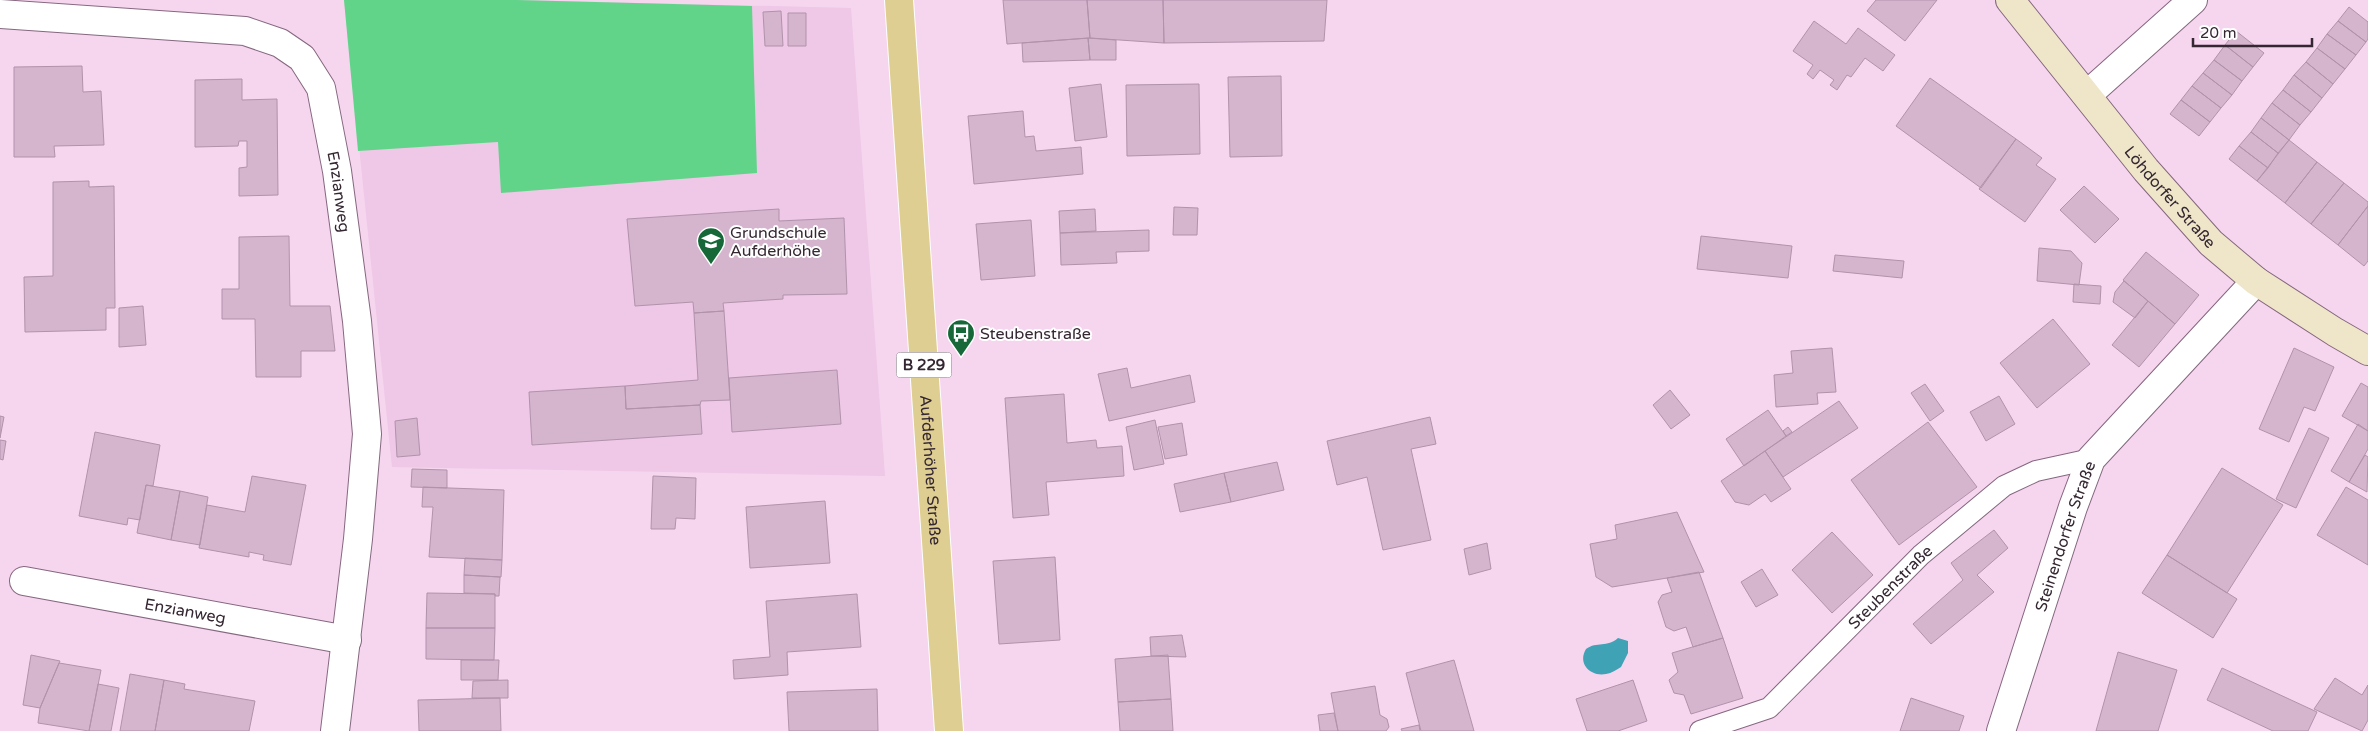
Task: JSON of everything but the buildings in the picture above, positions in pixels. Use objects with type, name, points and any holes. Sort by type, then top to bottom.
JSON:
[{"type":"main road","name":"Aufderhöher Straße","points":[[899,0],[949,731]]},
{"type":"main road","name":"Löhdorfer Straße","points":[[2010,0],[2176,206],[2211,243],[2256,280],[2335,332],[2368,351]]},
{"type":"street","points":[[2087,95],[2194,0]]},
{"type":"street","name":"Enzianweg","points":[[0,14],[245,32],[280,42],[302,58],[321,88],[338,171],[357,321],[367,434],[347,640],[335,731]]},
{"type":"street","name":"Steinendorfer Straße","points":[[2002,731],[2073,507],[2091,458],[2256,280]]},
{"type":"street","name":"Enzianweg","points":[[24,581],[347,640]]},
{"type":"lane","name":"Steubenstraße","points":[[1700,731],[1769,708],[1920,556],[2004,486],[2036,471],[2091,458]]},
{"type":"shaded area","points":[[344,0],[517,0],[851,8],[885,476],[392,467]]},
{"type":"green space","points":[[344,0],[517,0],[752,6],[757,173],[501,193],[498,142],[358,151]]},
{"type":"water","points":[[1618,638],[1628,641],[1628,653],[1621,667],[1606,674],[1595,673],[1587,668],[1583,660],[1586,649],[1594,645],[1610,643]]},
{"type":"place","name":"Grundschule Aufderhöhe","points":[[711,265]]},
{"type":"place","name":"Steubenstraße","points":[[961,357]]}]
